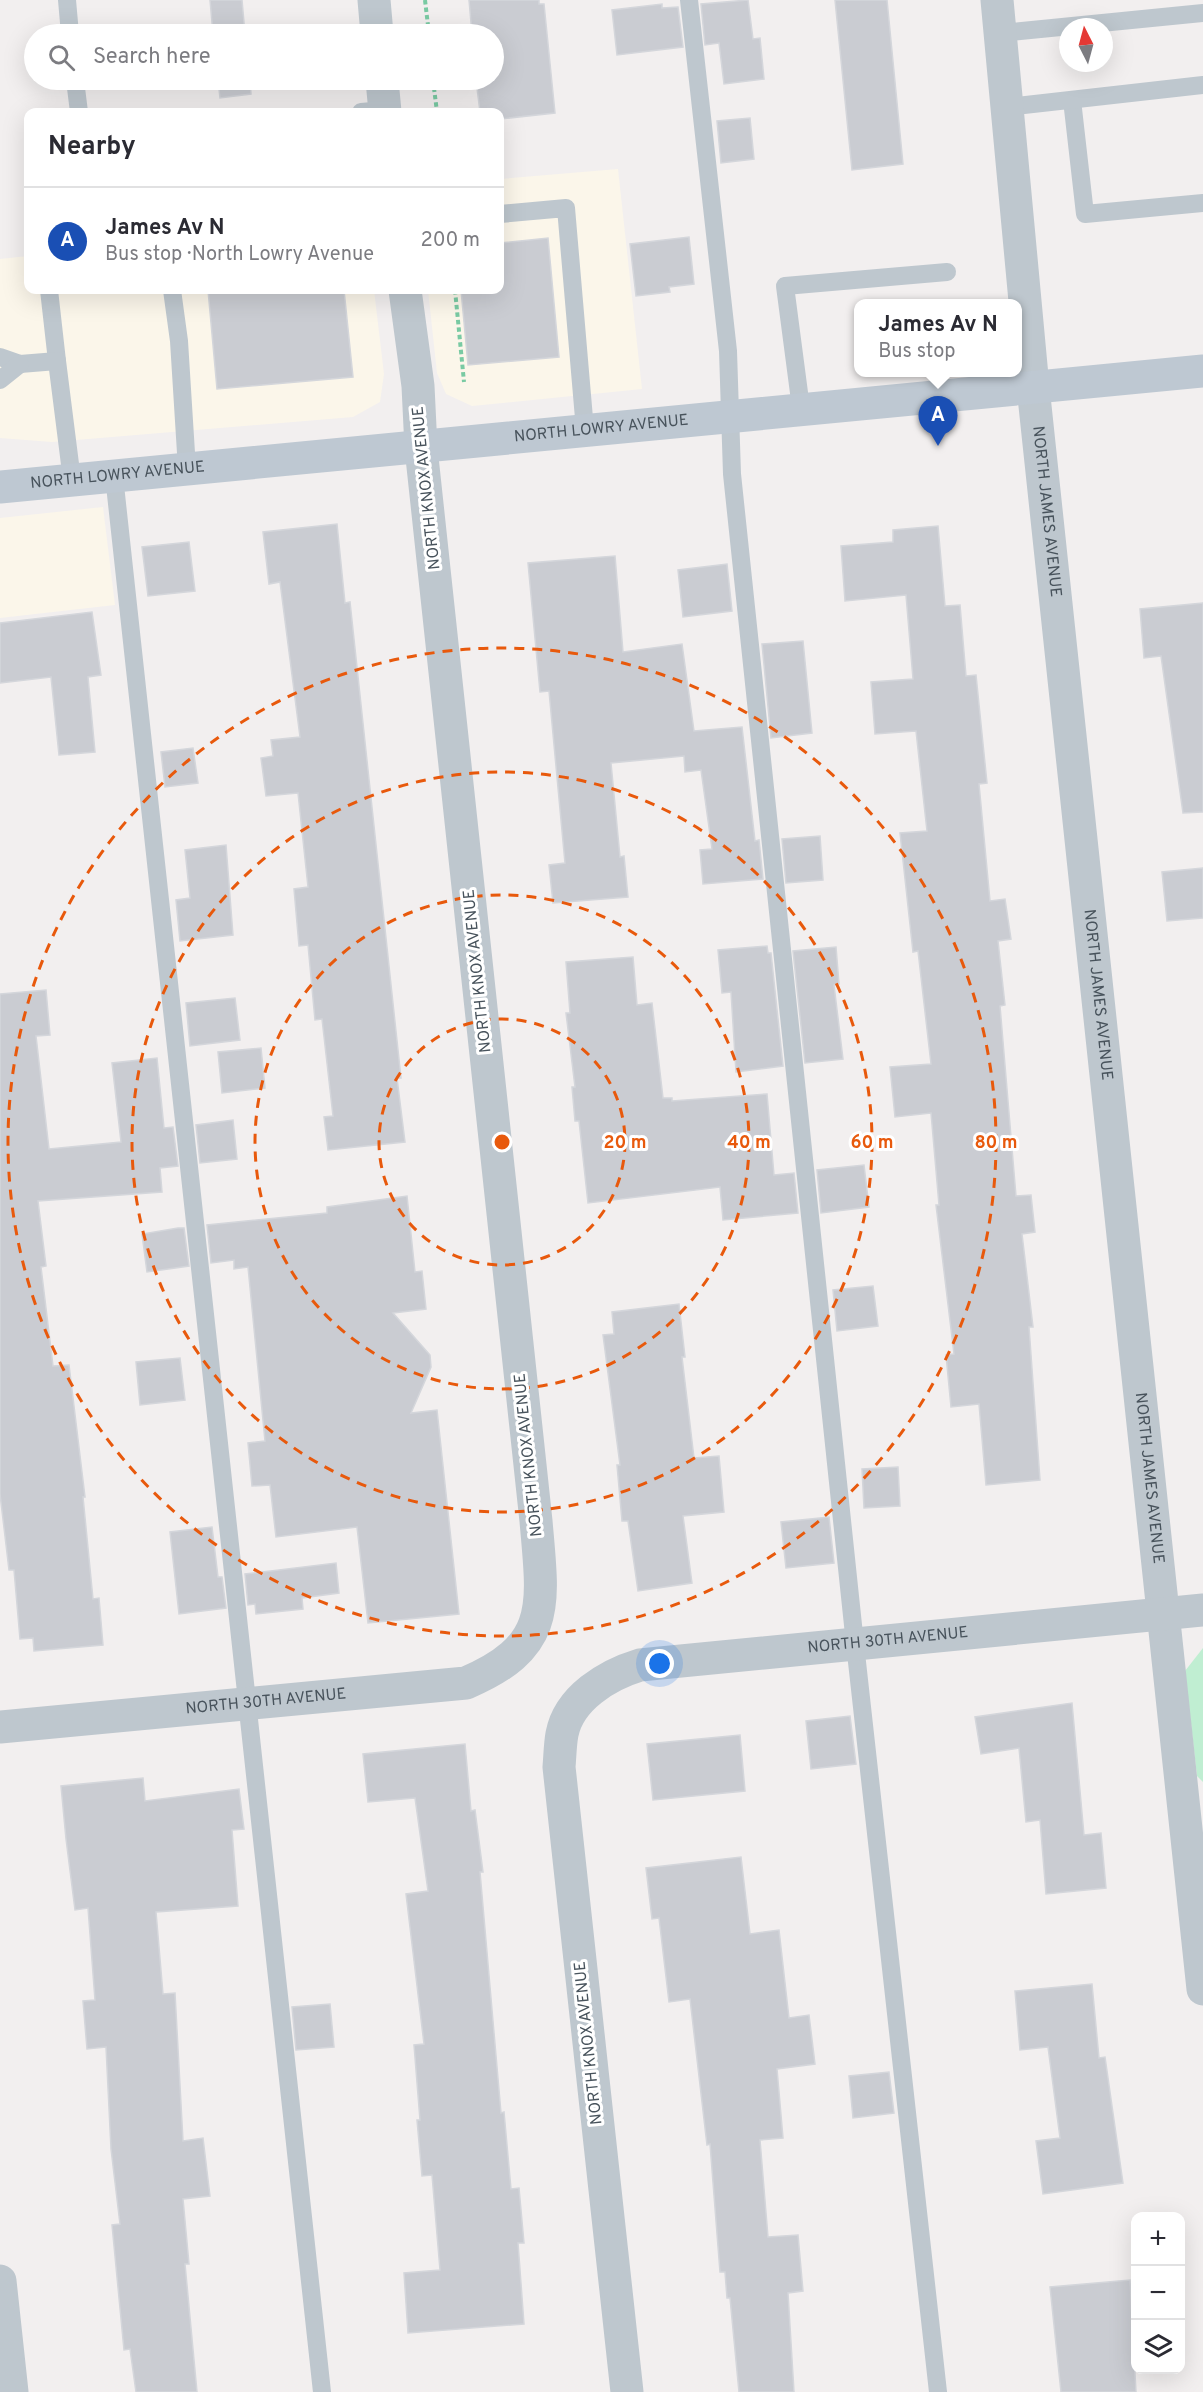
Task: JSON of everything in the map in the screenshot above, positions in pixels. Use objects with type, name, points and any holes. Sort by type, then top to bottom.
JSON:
[{"type":"main road","name":"NORTH LOWRY AVENUE","points":[[0,487],[1203,371]]},
{"type":"street","points":[[374,0],[376,24]]},
{"type":"street","name":"NORTH JAMES AVENUE","points":[[997,0],[1033,387],[1203,1989]]},
{"type":"street","name":"NORTH KNOX AVENUE","points":[[406,294],[418,386],[421,448],[540,1567],[540,1612],[521,1649]]},
{"type":"street","name":"NORTH 30TH AVENUE","points":[[581,1699],[599,1684],[621,1671],[640,1665],[1203,1610]]},
{"type":"street","name":"NORTH 30TH AVENUE","points":[[0,1727],[247,1706],[466,1683],[502,1665],[521,1649]]},
{"type":"street","name":"NORTH KNOX AVENUE","points":[[581,1699],[567,1719],[562,1734],[559,1767],[627,2392]]},
{"type":"street","points":[[0,2281],[12,2392]]},
{"type":"lane","points":[[67,0],[69,24]]},
{"type":"lane","points":[[689,0],[728,351],[732,474],[855,1644],[938,2392]]},
{"type":"lane","points":[[1000,33],[1203,13]]},
{"type":"lane","points":[[1007,107],[1203,85]]},
{"type":"lane","points":[[76,90],[78,108]]},
{"type":"lane","points":[[1072,100],[1085,214],[1203,203]]},
{"type":"lane","points":[[504,214],[566,207],[585,430]]},
{"type":"lane","points":[[801,408],[785,286],[947,272]]},
{"type":"lane","points":[[49,294],[72,480]]},
{"type":"lane","points":[[172,294],[187,469]]},
{"type":"lane","points":[[0,357],[20,364],[57,361]]},
{"type":"lane","points":[[0,380],[20,364]]},
{"type":"lane","points":[[114,476],[322,2392]]},
{"type":"path","points":[[425,0],[428,24]]},
{"type":"path","points":[[434,90],[436,108]]},
{"type":"path","points":[[455,294],[464,382]]},
{"type":"shaded area","points":[[618,169],[642,389],[472,406],[446,394],[437,373],[428,294],[504,294],[504,179]]},
{"type":"shaded area","points":[[24,256],[24,294],[374,294],[384,374],[380,402],[353,417],[52,442],[0,438],[0,259]]},
{"type":"shaded area","points":[[103,507],[115,605],[0,618],[0,518]]},
{"type":"green space","points":[[1203,1648],[1203,1782],[1197,1776],[1185,1671]]},
{"type":"building","points":[[210,0],[242,0],[244,24],[212,24]]},
{"type":"building","points":[[469,0],[539,0],[539,4],[544,4],[555,113],[504,119],[504,108],[480,108],[477,90],[504,90],[504,24],[471,24]]},
{"type":"building","points":[[748,0],[753,39],[760,38],[764,79],[724,84],[719,43],[705,45],[701,4]]},
{"type":"building","points":[[835,0],[887,0],[903,164],[852,170]]},
{"type":"building","points":[[662,4],[662,8],[678,7],[683,47],[617,55],[612,10]]},
{"type":"building","points":[[219,90],[251,90],[251,94],[220,98]]},
{"type":"building","points":[[750,118],[754,159],[721,163],[717,121]]},
{"type":"building","points":[[689,237],[694,284],[669,287],[670,292],[636,296],[630,244]]},
{"type":"building","points":[[548,238],[559,357],[468,365],[461,294],[504,294],[504,243]]},
{"type":"building","points":[[208,294],[344,294],[353,377],[217,389]]},
{"type":"building","points":[[337,524],[345,603],[350,602],[401,1078],[397,1078],[405,1142],[328,1150],[324,1117],[333,1116],[322,1019],[315,1020],[308,945],[299,946],[294,889],[308,887],[298,793],[266,796],[261,758],[273,756],[271,740],[300,737],[280,582],[269,584],[263,532]]},
{"type":"building","points":[[938,526],[945,606],[960,605],[966,676],[976,675],[987,783],[979,784],[990,901],[1005,899],[1011,939],[998,941],[1005,1005],[1000,1006],[1016,1196],[1031,1195],[1035,1232],[1022,1234],[1033,1327],[1029,1327],[1040,1480],[986,1485],[979,1404],[951,1407],[946,1355],[954,1354],[936,1205],[939,1205],[931,1113],[895,1117],[890,1067],[931,1064],[918,951],[913,952],[900,833],[927,831],[916,731],[875,734],[871,682],[913,679],[906,595],[845,601],[841,546],[893,542],[893,530]]},
{"type":"building","points":[[189,542],[195,591],[148,596],[142,547]]},
{"type":"building","points":[[615,556],[623,652],[682,644],[694,731],[742,727],[755,841],[759,840],[763,879],[703,884],[700,850],[712,849],[701,770],[685,772],[684,756],[611,763],[620,857],[624,856],[628,897],[553,903],[549,865],[565,863],[549,691],[540,692],[528,563]]},
{"type":"building","points":[[727,564],[732,611],[683,617],[678,570]]},
{"type":"building","points":[[1203,603],[1203,812],[1183,813],[1161,656],[1144,658],[1140,609]]},
{"type":"building","points":[[92,612],[101,675],[88,677],[95,752],[59,755],[51,677],[0,683],[0,623]]},
{"type":"building","points":[[803,641],[812,733],[771,738],[762,644]]},
{"type":"building","points":[[193,748],[198,783],[165,787],[161,752]]},
{"type":"building","points":[[820,836],[823,880],[786,883],[782,839]]},
{"type":"building","points":[[226,845],[233,935],[180,941],[176,900],[190,898],[185,850]]},
{"type":"building","points":[[1203,868],[1203,918],[1167,921],[1162,872]]},
{"type":"building","points":[[767,946],[768,953],[771,953],[783,1066],[736,1072],[731,992],[722,993],[718,950]]},
{"type":"building","points":[[836,947],[839,984],[834,985],[843,1059],[805,1063],[793,951]]},
{"type":"building","points":[[633,957],[637,1005],[652,1003],[663,1098],[672,1098],[672,1101],[767,1094],[774,1175],[794,1173],[798,1213],[723,1220],[720,1187],[588,1203],[579,1121],[575,1121],[572,1087],[575,1087],[566,1013],[570,1013],[566,962]]},
{"type":"building","points":[[46,990],[50,1035],[36,1036],[49,1149],[121,1142],[112,1063],[157,1058],[164,1128],[173,1127],[178,1166],[160,1168],[162,1192],[38,1201],[46,1266],[41,1267],[53,1366],[69,1365],[85,1497],[83,1497],[93,1599],[99,1598],[103,1645],[34,1651],[33,1638],[20,1639],[14,1570],[9,1570],[0,1494],[0,994]]},
{"type":"building","points":[[235,998],[240,1040],[190,1046],[186,1003]]},
{"type":"building","points":[[261,1048],[265,1088],[222,1093],[218,1052]]},
{"type":"building","points":[[233,1120],[237,1159],[200,1163],[196,1125]]},
{"type":"building","points":[[864,1165],[869,1207],[821,1213],[817,1170]]},
{"type":"building","points":[[407,1196],[415,1272],[422,1271],[426,1309],[393,1313],[430,1355],[431,1367],[411,1413],[437,1410],[459,1614],[368,1623],[357,1527],[276,1537],[270,1485],[252,1486],[248,1443],[265,1441],[248,1267],[234,1269],[234,1260],[211,1263],[207,1225],[327,1213],[327,1207]]},
{"type":"building","points":[[184,1228],[189,1266],[147,1272],[142,1234]]},
{"type":"building","points":[[873,1286],[878,1326],[837,1331],[833,1290]]},
{"type":"building","points":[[679,1304],[685,1357],[682,1357],[694,1458],[719,1456],[724,1512],[683,1516],[692,1583],[638,1591],[628,1521],[622,1521],[617,1465],[620,1465],[603,1335],[614,1334],[612,1312]]},
{"type":"building","points":[[180,1358],[185,1400],[140,1405],[136,1362]]},
{"type":"building","points":[[898,1467],[900,1506],[864,1508],[862,1469]]},
{"type":"building","points":[[829,1517],[834,1563],[786,1568],[781,1522]]},
{"type":"building","points":[[212,1527],[218,1577],[222,1577],[226,1608],[179,1614],[170,1532]]},
{"type":"building","points":[[336,1563],[339,1593],[302,1598],[303,1609],[256,1614],[255,1604],[248,1605],[245,1574]]},
{"type":"building","points":[[1072,1703],[1084,1835],[1101,1833],[1106,1888],[1046,1894],[1040,1820],[1026,1822],[1019,1748],[981,1754],[975,1717]]},
{"type":"building","points":[[850,1716],[856,1764],[811,1769],[806,1721]]},
{"type":"building","points":[[740,1735],[745,1791],[653,1800],[647,1744]]},
{"type":"building","points":[[465,1744],[471,1811],[475,1810],[483,1872],[480,1872],[501,2113],[504,2112],[511,2189],[519,2188],[524,2243],[518,2243],[524,2324],[408,2333],[404,2273],[440,2270],[432,2175],[422,2176],[414,2045],[424,2044],[406,1894],[428,1891],[415,1798],[368,1802],[363,1754]]},
{"type":"building","points":[[143,1778],[145,1801],[239,1789],[244,1829],[232,1830],[238,1906],[156,1912],[163,1994],[175,1993],[183,2141],[203,2138],[210,2196],[183,2199],[189,2264],[185,2264],[197,2392],[136,2392],[130,2349],[124,2350],[112,2225],[120,2224],[111,2149],[106,2047],[87,2049],[83,2001],[95,2000],[88,1908],[75,1910],[61,1786]]},
{"type":"building","points":[[741,1857],[750,1934],[779,1930],[789,2018],[809,2015],[815,2064],[777,2069],[783,2138],[760,2140],[768,2237],[798,2235],[803,2291],[788,2293],[794,2392],[739,2392],[730,2298],[727,2298],[725,2272],[720,2272],[710,2144],[707,2145],[690,1999],[669,2002],[659,1918],[652,1919],[646,1868]]},
{"type":"building","points":[[1092,1984],[1099,2058],[1105,2057],[1123,2183],[1043,2194],[1036,2141],[1060,2138],[1048,2047],[1020,2050],[1015,1991]]},
{"type":"building","points":[[330,2004],[334,2047],[296,2050],[292,2007]]},
{"type":"building","points":[[889,2072],[894,2113],[853,2118],[849,2076]]},
{"type":"building","points":[[1130,2280],[1131,2374],[1135,2374],[1136,2392],[1061,2392],[1050,2287]]},
{"type":"place","name":"James Av N","points":[[938,446]]}]
